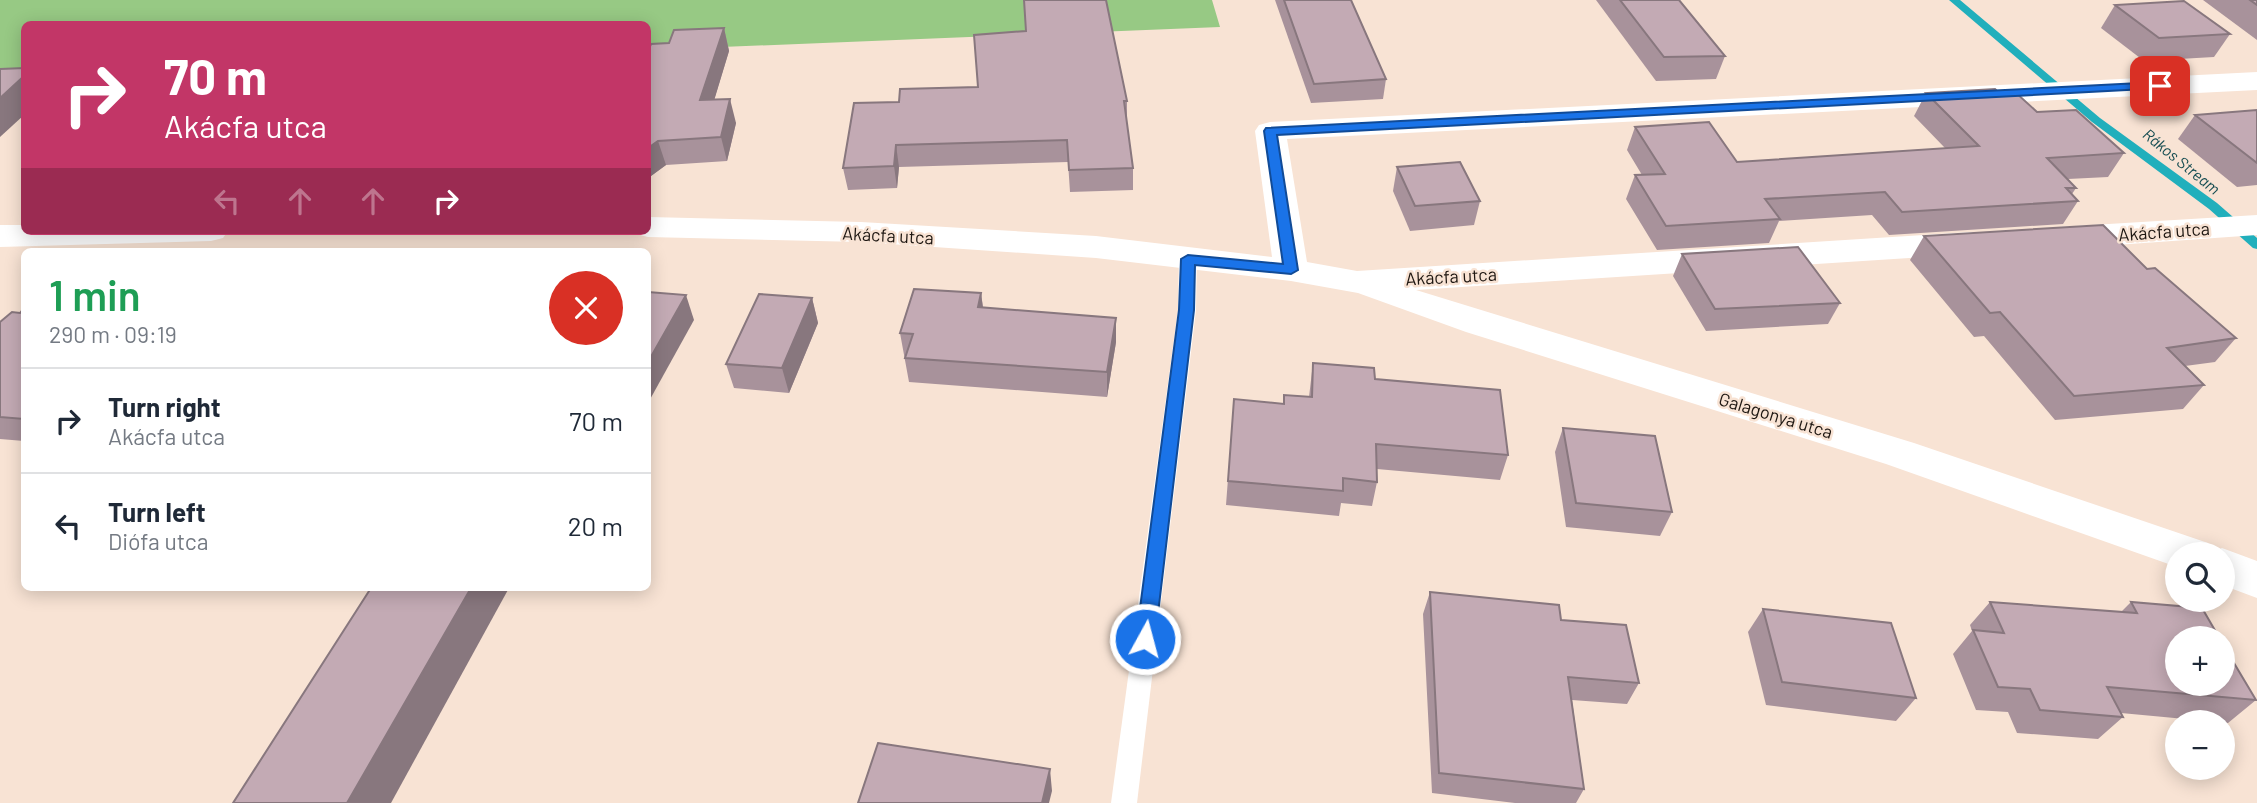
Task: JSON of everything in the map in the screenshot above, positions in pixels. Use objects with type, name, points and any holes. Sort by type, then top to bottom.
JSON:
[{"type":"street","points":[[1291,270],[1270,131],[2257,81]]},
{"type":"street","name":"Akácfa utca","points":[[651,227],[860,232],[1096,247],[1291,270],[1357,282],[2257,225]]},
{"type":"street","points":[[0,236],[42,235]]},
{"type":"street","name":"Galagonya utca","points":[[1357,282],[1465,320],[1893,452],[2165,545]]},
{"type":"street","points":[[2235,571],[2257,580]]},
{"type":"lane","points":[[1124,803],[1185,324],[1188,259]]},
{"type":"green space","points":[[0,0],[1212,0],[1220,27],[651,50],[651,21],[21,21],[21,76],[0,77]]},
{"type":"building","points":[[1024,0],[1106,0],[1127,101],[1124,101],[1133,168],[1069,170],[1067,140],[896,145],[894,166],[843,168],[854,103],[899,102],[900,89],[978,87],[974,35],[1026,31]]},
{"type":"building","points":[[1284,0],[1351,0],[1386,79],[1314,84]]},
{"type":"building","points":[[1620,0],[1679,0],[1725,56],[1664,57]]},
{"type":"building","points":[[2184,1],[2230,34],[2159,38],[2115,5]]},
{"type":"building","points":[[724,28],[700,100],[730,99],[721,137],[658,141],[651,146],[651,44],[669,43],[674,30]]},
{"type":"building","points":[[21,68],[21,79],[0,98],[0,69]]},
{"type":"building","points":[[1995,89],[1998,92],[2014,91],[2037,112],[2076,110],[2124,153],[2047,158],[2076,188],[2066,188],[2078,201],[1902,212],[1885,192],[1765,199],[1780,219],[1666,226],[1635,175],[1665,174],[1635,127],[1709,122],[1737,162],[1979,146],[1926,93]]},
{"type":"building","points":[[2257,110],[2257,163],[2195,115]]},
{"type":"building","points":[[1460,162],[1480,201],[1415,206],[1397,167]]},
{"type":"building","points":[[2103,225],[2147,269],[2155,268],[2236,338],[2167,348],[2204,385],[2074,396],[2000,312],[1990,313],[1924,236]]},
{"type":"building","points":[[1798,247],[1840,303],[1715,309],[1682,254]]},
{"type":"building","points":[[914,289],[981,293],[978,307],[1116,318],[1107,372],[905,358],[913,334],[900,333]]},
{"type":"building","points":[[651,292],[686,295],[651,357]]},
{"type":"building","points":[[759,294],[812,298],[782,368],[726,364]]},
{"type":"building","points":[[12,312],[20,313],[21,419],[0,417],[0,322]]},
{"type":"building","points":[[1313,363],[1374,368],[1375,379],[1500,390],[1508,455],[1376,444],[1377,482],[1343,478],[1343,491],[1228,481],[1234,399],[1284,404],[1284,395],[1312,397]]},
{"type":"building","points":[[1563,428],[1655,436],[1672,512],[1576,503]]},
{"type":"building","points":[[369,591],[469,591],[347,803],[233,803]]},
{"type":"building","points":[[1430,592],[1559,605],[1561,620],[1626,625],[1639,683],[1568,677],[1584,789],[1439,773]]},
{"type":"building","points":[[1990,602],[2137,613],[2131,602],[2165,605],[2165,612],[2204,612],[2212,626],[2165,626],[2165,692],[2107,687],[2123,717],[2040,710],[2030,689],[1998,687],[1973,630],[2004,633]]},
{"type":"building","points":[[1763,609],[1891,623],[1916,698],[1782,682]]},
{"type":"building","points":[[2235,665],[2256,700],[2210,696],[2235,696]]},
{"type":"building","points":[[878,743],[1050,769],[1042,803],[858,803]]},
{"type":"waterway","name":"Rákos Stream","points":[[1954,0],[2096,120],[2213,206],[2257,245]]},
{"type":"route","points":[[1145,639],[1187,310],[1188,259],[1291,270],[1270,131],[2160,86]]}]
